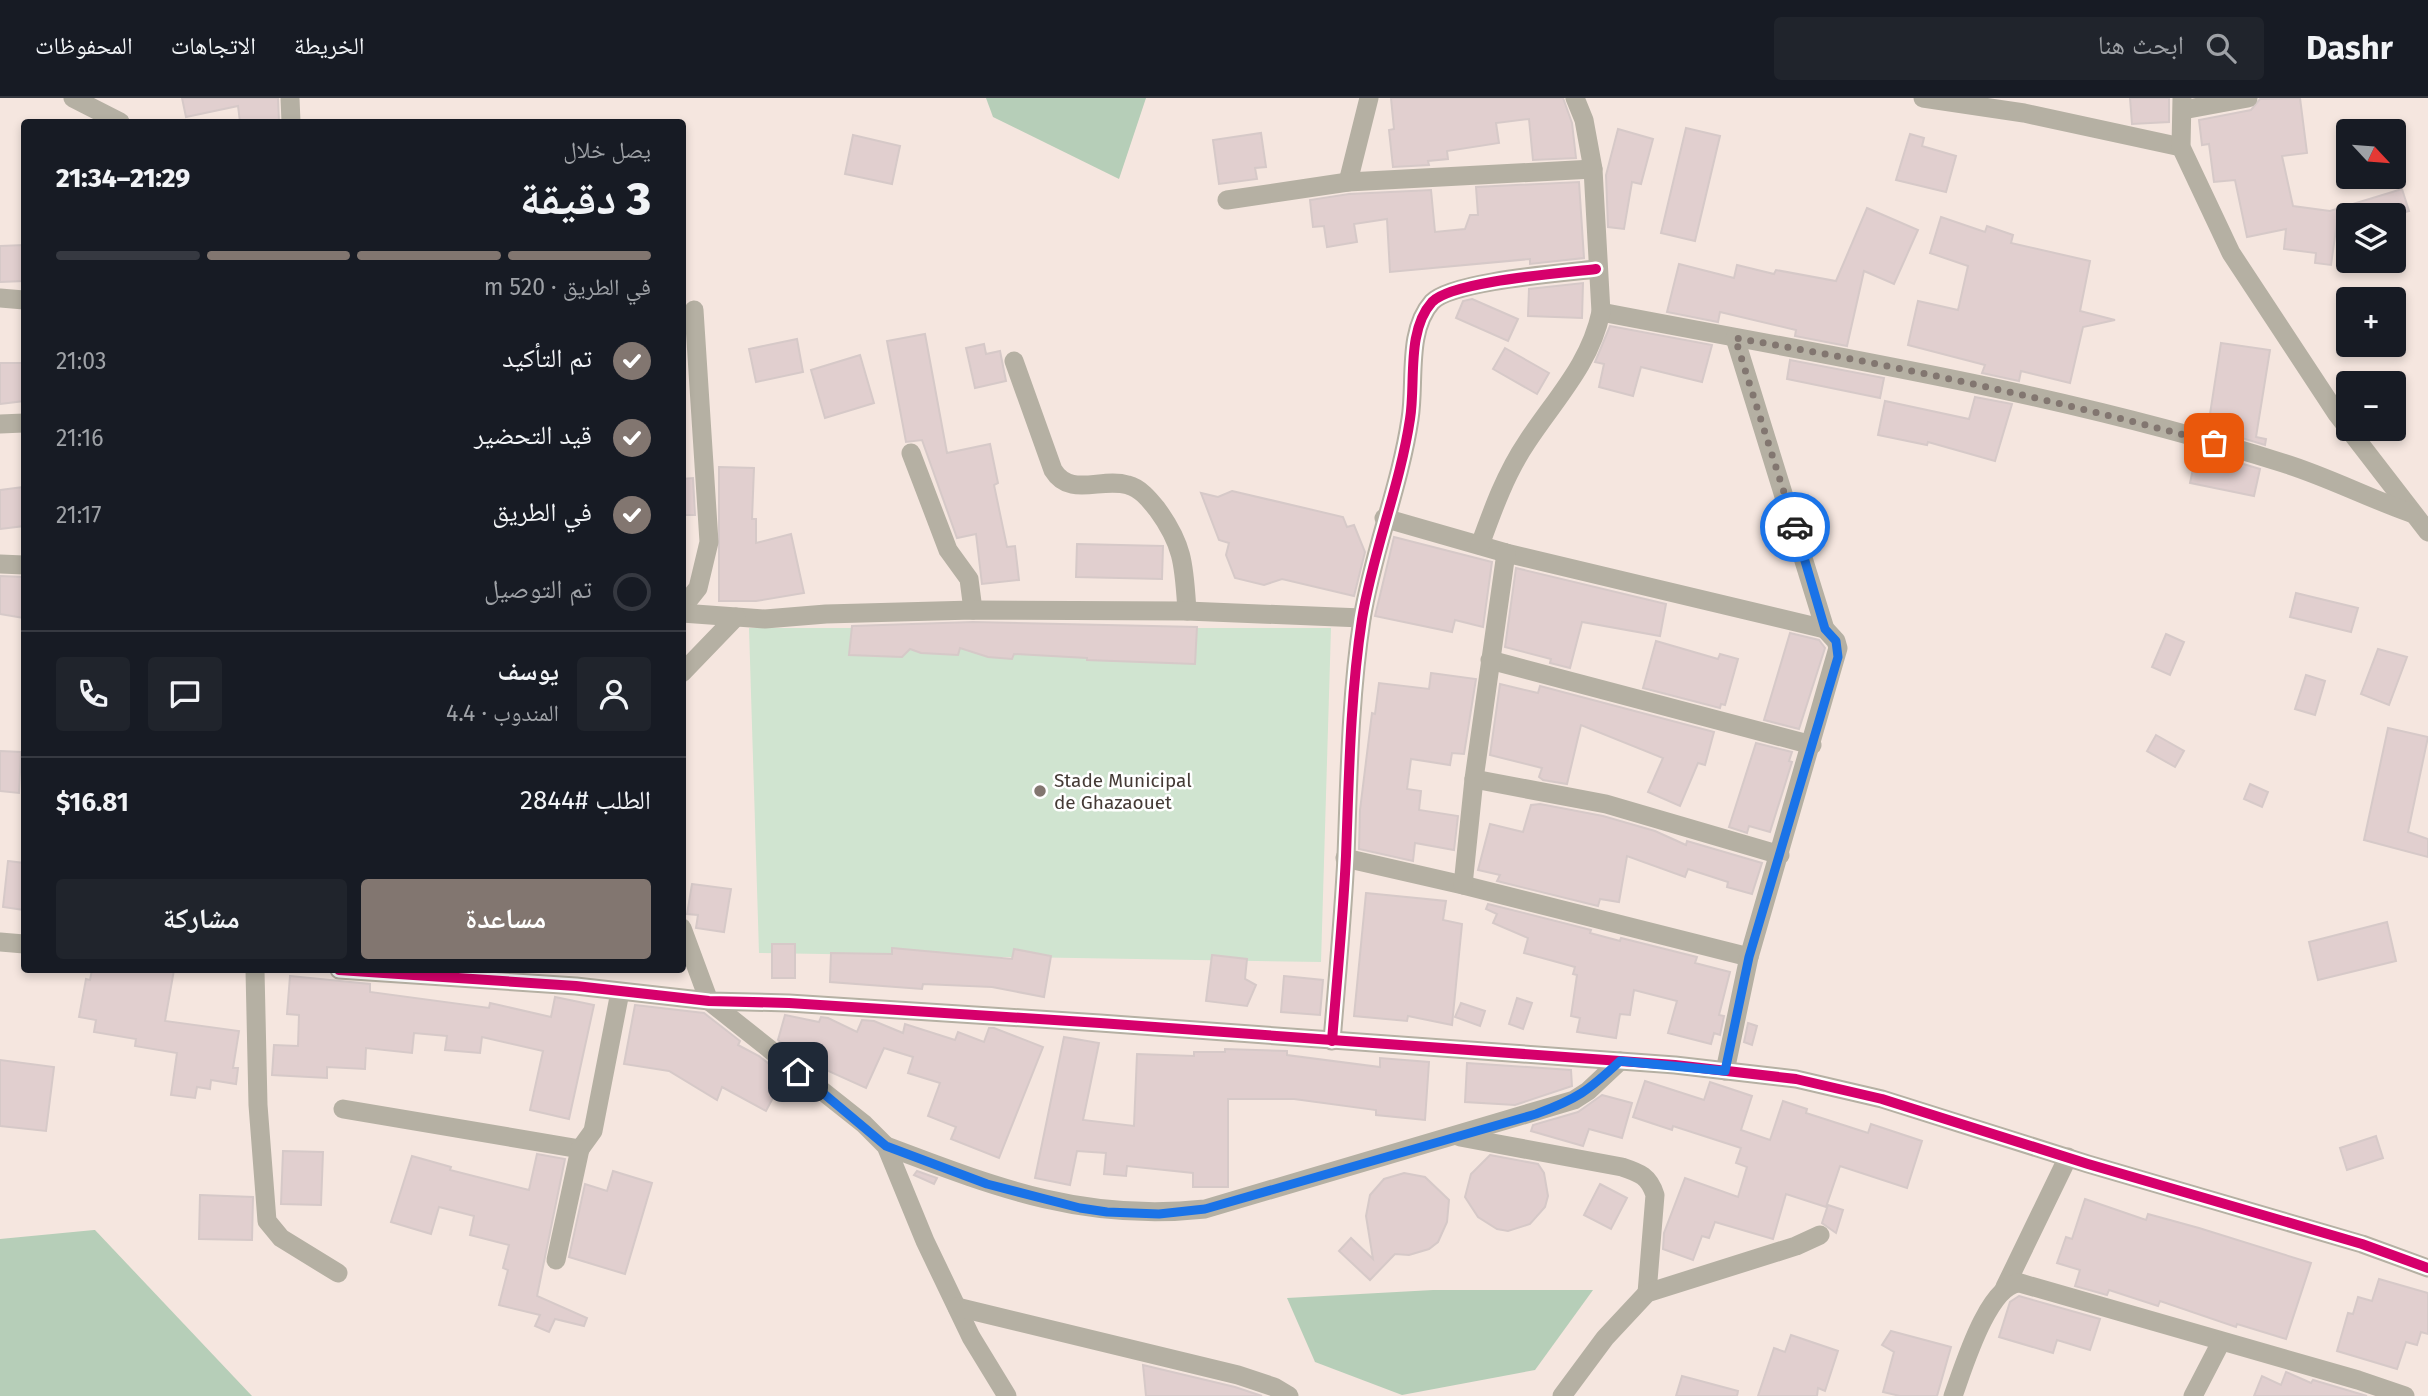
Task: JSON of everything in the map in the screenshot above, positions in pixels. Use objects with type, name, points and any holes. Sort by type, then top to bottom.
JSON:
[{"type":"street","points":[[73,98],[114,119]]},
{"type":"street","points":[[290,98],[291,119]]},
{"type":"street","points":[[1348,182],[1369,98]]},
{"type":"street","points":[[1480,545],[1509,472],[1589,352],[1601,312],[1593,169],[1584,120],[1576,98]]},
{"type":"street","points":[[1923,98],[2024,113],[2180,148]]},
{"type":"street","points":[[2248,98],[2183,104],[2180,148],[2231,253],[2257,297],[2337,414],[2428,532]]},
{"type":"street","points":[[1227,200],[1348,182],[1593,169]]},
{"type":"street","points":[[1332,1041],[1345,859],[1351,710],[1362,618],[1410,419],[1419,326],[1434,300],[1446,293],[1515,278],[1597,269]]},
{"type":"street","points":[[0,298],[21,300]]},
{"type":"street","points":[[686,605],[698,588],[709,542],[694,310]]},
{"type":"street","points":[[1601,312],[1876,362],[2153,427],[2284,463],[2411,513]]},
{"type":"street","points":[[1725,1071],[1749,957],[1838,657],[1836,641],[1825,629],[1735,338]]},
{"type":"street","points":[[1014,361],[1053,470],[1060,481],[1070,485],[1126,484],[1140,490],[1176,535],[1185,572],[1187,611]]},
{"type":"street","points":[[0,424],[21,424]]},
{"type":"street","points":[[911,453],[948,550],[969,579],[973,610]]},
{"type":"street","points":[[1384,518],[1506,553],[1825,629]]},
{"type":"street","points":[[1463,885],[1474,779],[1506,553]]},
{"type":"street","points":[[0,564],[21,565]]},
{"type":"street","points":[[686,611],[765,619],[826,614],[973,610],[1187,611],[1362,618]]},
{"type":"street","points":[[686,669],[736,617]]},
{"type":"street","points":[[1490,660],[1812,744]]},
{"type":"street","points":[[1474,779],[1606,804],[1780,855]]},
{"type":"street","points":[[1345,859],[1463,885],[1749,957]]},
{"type":"street","points":[[686,939],[709,1001],[864,1125],[886,1146],[971,1337],[1007,1396]]},
{"type":"street","points":[[0,942],[21,944]]},
{"type":"street","points":[[255,973],[258,1105],[267,1221],[281,1238],[338,1273]]},
{"type":"street","points":[[387,973],[709,1001],[789,1003],[1620,1061],[1796,1079],[1882,1099],[2362,1244],[2428,1268]]},
{"type":"street","points":[[556,1260],[580,1149],[593,1131],[596,1119],[620,992]]},
{"type":"street","points":[[886,1146],[987,1184],[1054,1202],[1107,1212],[1159,1214],[1205,1209],[1574,1100],[1588,1091],[1620,1061]]},
{"type":"street","points":[[343,1109],[580,1149]]},
{"type":"street","points":[[1455,1136],[1622,1167],[1644,1175],[1651,1182],[1655,1195],[1647,1293]]},
{"type":"street","points":[[1953,1396],[1971,1345],[2005,1287],[2068,1157]]},
{"type":"street","points":[[1562,1396],[1605,1338],[1647,1293],[1796,1246],[1820,1235]]},
{"type":"street","points":[[2005,1287],[2020,1283],[2044,1288],[2405,1396]]},
{"type":"street","points":[[957,1307],[1238,1375],[1274,1387],[1289,1396]]},
{"type":"street","points":[[2193,1396],[2221,1342]]},
{"type":"green space","points":[[986,98],[1146,98],[1119,179],[993,117]]},
{"type":"green space","name":"Stade Municipal de Ghazaouet","points":[[749,628],[1331,628],[1321,962],[759,953]]},
{"type":"green space","points":[[95,1230],[252,1396],[0,1396],[0,1239]]},
{"type":"green space","points":[[1433,1290],[1593,1290],[1535,1370],[1402,1395],[1315,1362],[1287,1298]]},
{"type":"building","points":[[182,98],[278,98],[279,119],[240,119],[238,106],[186,117]]},
{"type":"building","points":[[1391,98],[1563,98],[1572,123],[1576,158],[1533,160],[1529,119],[1496,123],[1499,143],[1447,151],[1448,159],[1428,161],[1429,165],[1393,167],[1389,130],[1394,129]]},
{"type":"building","points":[[2130,98],[2169,98],[2169,122],[2132,124]]},
{"type":"building","points":[[2300,98],[2307,153],[2282,156],[2293,206],[2330,211],[2336,209],[2331,265],[2315,263],[2316,253],[2284,249],[2286,229],[2247,237],[2235,180],[2214,182],[2209,144],[2202,145],[2199,120],[2251,110],[2260,99]]},
{"type":"building","points":[[1686,128],[1720,136],[1695,241],[1661,233]]},
{"type":"building","points":[[1618,129],[1653,139],[1641,184],[1632,182],[1624,229],[1608,227],[1606,175]]},
{"type":"building","points":[[1261,133],[1266,167],[1255,168],[1257,179],[1219,184],[1213,140]]},
{"type":"building","points":[[1910,134],[1924,138],[1922,146],[1956,156],[1946,192],[1896,180]]},
{"type":"building","points":[[853,135],[900,146],[892,184],[845,174]]},
{"type":"building","points":[[1579,182],[1584,258],[1530,264],[1530,259],[1390,272],[1387,219],[1354,224],[1357,242],[1327,247],[1324,226],[1313,227],[1310,200],[1349,194],[1431,190],[1435,232],[1465,229],[1470,215],[1478,215],[1476,187]]},
{"type":"building","points":[[2402,189],[2409,211],[2406,212],[2406,203],[2356,203]]},
{"type":"building","points":[[1867,208],[1918,230],[1894,284],[1864,271],[1847,346],[1795,336],[1796,330],[1720,312],[1718,322],[1667,312],[1679,264],[1734,278],[1737,265],[1774,274],[1776,270],[1836,281]]},
{"type":"building","points":[[1941,217],[1985,232],[1987,226],[2013,235],[2011,243],[2090,261],[2080,311],[2115,320],[2083,327],[2070,383],[2021,371],[2019,381],[1982,373],[1985,365],[1908,345],[1918,301],[1958,310],[1968,266],[1930,253]]},
{"type":"building","points":[[21,245],[21,281],[0,282],[0,246]]},
{"type":"building","points":[[1583,283],[1582,318],[1528,316],[1529,289]]},
{"type":"building","points":[[1472,299],[1518,319],[1508,341],[1456,318],[1463,301]]},
{"type":"building","points":[[1610,326],[1712,345],[1702,382],[1641,367],[1633,396],[1599,387],[1604,364],[1595,362]]},
{"type":"building","points":[[925,334],[947,453],[990,444],[998,483],[994,485],[1007,547],[1015,546],[1019,580],[982,584],[976,534],[957,538],[922,440],[906,442],[887,341]]},
{"type":"building","points":[[797,339],[803,372],[756,382],[749,349]]},
{"type":"building","points":[[2221,343],[2270,350],[2256,437],[2266,439],[2265,445],[2202,426],[2208,427]]},
{"type":"building","points":[[984,344],[986,354],[1000,351],[1006,381],[975,388],[966,348]]},
{"type":"building","points":[[1505,348],[1549,373],[1537,394],[1493,369]]},
{"type":"building","points":[[860,355],[874,403],[825,418],[811,370]]},
{"type":"building","points":[[1790,360],[1884,378],[1880,398],[1787,379]]},
{"type":"building","points":[[0,363],[21,363],[21,401],[0,404]]},
{"type":"building","points":[[1975,397],[2012,404],[1995,461],[1928,442],[1927,445],[1878,435],[1885,401],[1969,419]]},
{"type":"building","points":[[2197,450],[2260,469],[2254,496],[2190,483]]},
{"type":"building","points":[[719,467],[754,468],[752,519],[756,519],[756,543],[791,534],[804,593],[756,601],[719,601]]},
{"type":"building","points":[[693,478],[695,515],[686,515],[686,479]]},
{"type":"building","points":[[21,487],[21,526],[0,529],[0,490]]},
{"type":"building","points":[[1232,491],[1343,517],[1347,527],[1354,525],[1365,552],[1354,596],[1282,579],[1264,585],[1235,578],[1226,555],[1229,543],[1219,540],[1201,493],[1218,497]]},
{"type":"building","points":[[1394,537],[1492,562],[1483,627],[1455,620],[1452,632],[1375,616]]},
{"type":"building","points":[[1077,544],[1163,546],[1162,579],[1076,577]]},
{"type":"building","points":[[1516,568],[1666,604],[1660,636],[1582,622],[1570,668],[1550,663],[1551,659],[1505,647]]},
{"type":"building","points":[[0,576],[21,577],[21,618],[0,614]]},
{"type":"building","points":[[2296,593],[2358,608],[2351,632],[2290,617]]},
{"type":"building","points":[[973,622],[1197,627],[1195,664],[1014,654],[1012,659],[988,657],[960,648],[958,655],[921,653],[910,649],[902,657],[849,655],[852,626]]},
{"type":"building","points":[[1790,633],[1819,640],[1825,648],[1799,729],[1764,720]]},
{"type":"building","points":[[2166,634],[2184,642],[2170,675],[2152,667]]},
{"type":"building","points":[[1656,641],[1718,659],[1720,654],[1738,659],[1725,705],[1721,704],[1720,708],[1643,688]]},
{"type":"building","points":[[2378,649],[2407,657],[2389,705],[2361,694]]},
{"type":"building","points":[[1431,673],[1476,679],[1464,754],[1452,753],[1450,765],[1411,759],[1407,789],[1421,791],[1419,810],[1458,816],[1454,850],[1415,843],[1413,861],[1359,849],[1360,810],[1372,713],[1375,714],[1379,683],[1429,689]]},
{"type":"building","points":[[2306,675],[2325,681],[2315,715],[2295,709]]},
{"type":"building","points":[[1500,684],[1538,693],[1540,686],[1714,732],[1705,765],[1698,763],[1680,806],[1648,792],[1663,758],[1581,725],[1567,784],[1543,780],[1539,777],[1542,768],[1490,755]]},
{"type":"building","points":[[2388,728],[2428,737],[2408,832],[2428,839],[2428,857],[2364,840]]},
{"type":"building","points":[[2156,735],[2184,751],[2175,767],[2147,751]]},
{"type":"building","points":[[1756,743],[1792,752],[1789,761],[1792,762],[1770,832],[1749,826],[1747,833],[1729,827]]},
{"type":"building","points":[[0,751],[21,752],[19,793],[0,791]]},
{"type":"building","points":[[2250,784],[2268,792],[2262,807],[2244,799]]},
{"type":"building","points":[[1540,804],[1603,816],[1655,831],[1686,845],[1687,841],[1762,863],[1752,894],[1727,887],[1728,882],[1688,869],[1685,877],[1627,856],[1619,902],[1600,899],[1598,906],[1497,881],[1500,875],[1478,870],[1490,824],[1523,832],[1531,805]]},
{"type":"building","points":[[8,861],[21,863],[21,910],[3,907]]},
{"type":"building","points":[[692,884],[731,889],[724,932],[696,928],[698,915],[687,914]]},
{"type":"building","points":[[1366,893],[1446,901],[1443,920],[1462,924],[1452,1025],[1408,1016],[1407,1021],[1354,1016]]},
{"type":"building","points":[[1488,904],[1591,930],[1590,933],[1620,941],[1621,938],[1697,957],[1695,963],[1730,972],[1719,1015],[1724,1016],[1720,1035],[1714,1033],[1711,1044],[1668,1033],[1677,1001],[1634,990],[1630,1015],[1620,1014],[1616,1038],[1577,1032],[1580,1018],[1571,1016],[1577,975],[1573,974],[1575,967],[1524,953],[1528,938],[1493,923],[1497,914],[1486,909]]},
{"type":"building","points":[[2387,922],[2396,961],[2318,980],[2309,942]]},
{"type":"building","points":[[772,944],[795,944],[795,978],[772,978]]},
{"type":"building","points":[[892,948],[1012,959],[1014,949],[1051,956],[1044,997],[992,987],[923,984],[922,989],[830,982],[831,953],[892,954]]},
{"type":"building","points":[[1212,955],[1247,959],[1245,979],[1256,985],[1247,1006],[1206,1001]]},
{"type":"building","points":[[91,973],[173,973],[165,1021],[239,1031],[233,1068],[238,1068],[236,1084],[211,1080],[210,1089],[197,1087],[195,1098],[171,1095],[177,1053],[135,1046],[136,1039],[94,1032],[96,1020],[79,1017],[86,979],[90,980]]},
{"type":"building","points":[[290,976],[370,984],[370,992],[489,1008],[490,1003],[551,1017],[555,997],[594,1005],[569,1119],[530,1110],[543,1051],[482,1037],[480,1053],[445,1050],[447,1036],[414,1033],[412,1053],[366,1048],[365,1069],[327,1067],[327,1078],[272,1075],[274,1045],[298,1046],[299,1015],[287,1014]]},
{"type":"building","points":[[1284,976],[1323,980],[1320,1015],[1281,1012]]},
{"type":"building","points":[[1517,998],[1532,1003],[1523,1029],[1509,1024]]},
{"type":"building","points":[[1461,1003],[1485,1011],[1480,1026],[1455,1017]]},
{"type":"building","points":[[635,1005],[704,1013],[740,1041],[738,1045],[759,1056],[798,1087],[791,1100],[776,1092],[766,1111],[722,1087],[717,1100],[669,1071],[624,1064]]},
{"type":"building","points":[[785,1015],[819,1022],[821,1017],[828,1018],[857,1032],[862,1020],[874,1021],[903,1033],[905,1024],[955,1040],[958,1032],[984,1042],[989,1028],[994,1028],[1043,1047],[999,1158],[951,1139],[956,1127],[928,1116],[940,1083],[908,1073],[913,1057],[884,1048],[866,1088],[811,1063],[810,1066],[778,1040]]},
{"type":"building","points":[[1748,1023],[1757,1026],[1752,1045],[1744,1042]]},
{"type":"building","points":[[1064,1037],[1099,1043],[1083,1120],[1134,1126],[1137,1054],[1194,1056],[1194,1052],[1225,1052],[1225,1049],[1287,1051],[1287,1055],[1380,1067],[1380,1058],[1429,1062],[1425,1120],[1376,1115],[1376,1110],[1294,1099],[1228,1099],[1228,1187],[1193,1187],[1193,1173],[1127,1166],[1126,1176],[1104,1174],[1106,1153],[1077,1151],[1070,1185],[1035,1178]]},
{"type":"building","points":[[0,1060],[54,1067],[46,1131],[0,1126]]},
{"type":"building","points":[[1467,1063],[1571,1070],[1572,1086],[1515,1105],[1465,1102]]},
{"type":"building","points":[[1645,1081],[1704,1100],[1710,1082],[1752,1096],[1741,1130],[1770,1140],[1783,1101],[1807,1109],[1806,1113],[1868,1133],[1871,1124],[1922,1141],[1907,1188],[1840,1166],[1826,1207],[1786,1194],[1773,1239],[1715,1222],[1709,1238],[1702,1236],[1693,1260],[1663,1249],[1664,1233],[1685,1178],[1738,1197],[1747,1167],[1736,1163],[1741,1148],[1673,1126],[1672,1130],[1633,1117]]},
{"type":"building","points":[[1602,1095],[1632,1103],[1622,1138],[1589,1129],[1583,1146],[1531,1131],[1533,1125],[1578,1112]]},
{"type":"building","points":[[2376,1136],[2383,1158],[2347,1170],[2340,1148]]},
{"type":"building","points":[[283,1151],[323,1152],[321,1205],[281,1204]]},
{"type":"building","points":[[537,1154],[565,1159],[537,1296],[587,1318],[584,1326],[555,1319],[549,1332],[535,1326],[540,1315],[499,1305],[508,1270],[503,1268],[509,1245],[470,1235],[474,1216],[439,1207],[431,1234],[391,1222],[412,1156],[451,1167],[450,1170],[529,1190]]},
{"type":"building","points":[[1490,1155],[1538,1164],[1544,1173],[1548,1196],[1545,1207],[1530,1224],[1508,1231],[1497,1229],[1478,1217],[1465,1197],[1471,1174]]},
{"type":"building","points":[[613,1171],[652,1183],[625,1274],[569,1257],[585,1184],[607,1191]]},
{"type":"building","points":[[917,1171],[937,1178],[934,1184],[914,1175]]},
{"type":"building","points":[[1404,1173],[1425,1177],[1449,1200],[1447,1222],[1438,1242],[1429,1249],[1409,1255],[1395,1254],[1370,1280],[1339,1251],[1351,1238],[1373,1259],[1366,1216],[1370,1195],[1384,1179]]},
{"type":"building","points":[[1600,1184],[1627,1198],[1611,1229],[1584,1215]]},
{"type":"building","points":[[200,1195],[253,1197],[252,1240],[199,1239]]},
{"type":"building","points":[[2085,1199],[2146,1220],[2148,1214],[2311,1263],[2286,1339],[2237,1324],[2236,1327],[2160,1301],[2158,1306],[2109,1290],[2107,1295],[2075,1286],[2080,1270],[2057,1263],[2066,1237],[2072,1239]]},
{"type":"building","points":[[1828,1205],[1843,1210],[1836,1233],[1822,1223]]},
{"type":"building","points":[[2379,1279],[2428,1293],[2428,1334],[2421,1332],[2417,1345],[2406,1342],[2397,1369],[2337,1351],[2348,1313],[2353,1314],[2358,1297],[2372,1301]]},
{"type":"building","points":[[2019,1296],[2100,1319],[2090,1350],[2057,1340],[2053,1353],[1999,1337],[2010,1302]]},
{"type":"building","points":[[1891,1331],[1951,1347],[1937,1396],[1900,1396],[1883,1392],[1894,1352],[1882,1345]]},
{"type":"building","points":[[1791,1335],[1838,1351],[1825,1391],[1818,1388],[1817,1396],[1758,1396],[1774,1348],[1785,1352]]},
{"type":"building","points":[[1143,1365],[1235,1387],[1262,1396],[1146,1396]]},
{"type":"building","points":[[2286,1372],[2311,1383],[2313,1380],[2367,1396],[2254,1396],[2262,1376],[2281,1385]]},
{"type":"building","points":[[1682,1376],[1738,1391],[1737,1396],[1676,1396]]},
{"type":"cycle path","points":[[1332,1041],[1358,649],[1373,568],[1406,444],[1418,327],[1432,302],[1443,295],[1484,283],[1596,269]]},
{"type":"cycle path","points":[[383,973],[576,986],[709,1001],[789,1003],[1100,1023],[1675,1065],[1796,1079],[1882,1099],[2088,1164],[2362,1244],[2428,1268]]},
{"type":"way so far","points":[[1795,527],[1735,338],[1876,362],[2066,405],[2214,443]]},
{"type":"place","name":"Stade Municipal de Ghazaouet","points":[[1040,791]]},
{"type":"route","points":[[798,1072],[886,1146],[987,1184],[1054,1202],[1107,1212],[1159,1214],[1205,1209],[1275,1186],[1536,1114],[1574,1100],[1588,1091],[1620,1061],[1725,1071],[1749,957],[1838,657],[1836,641],[1825,629],[1795,527]]}]
